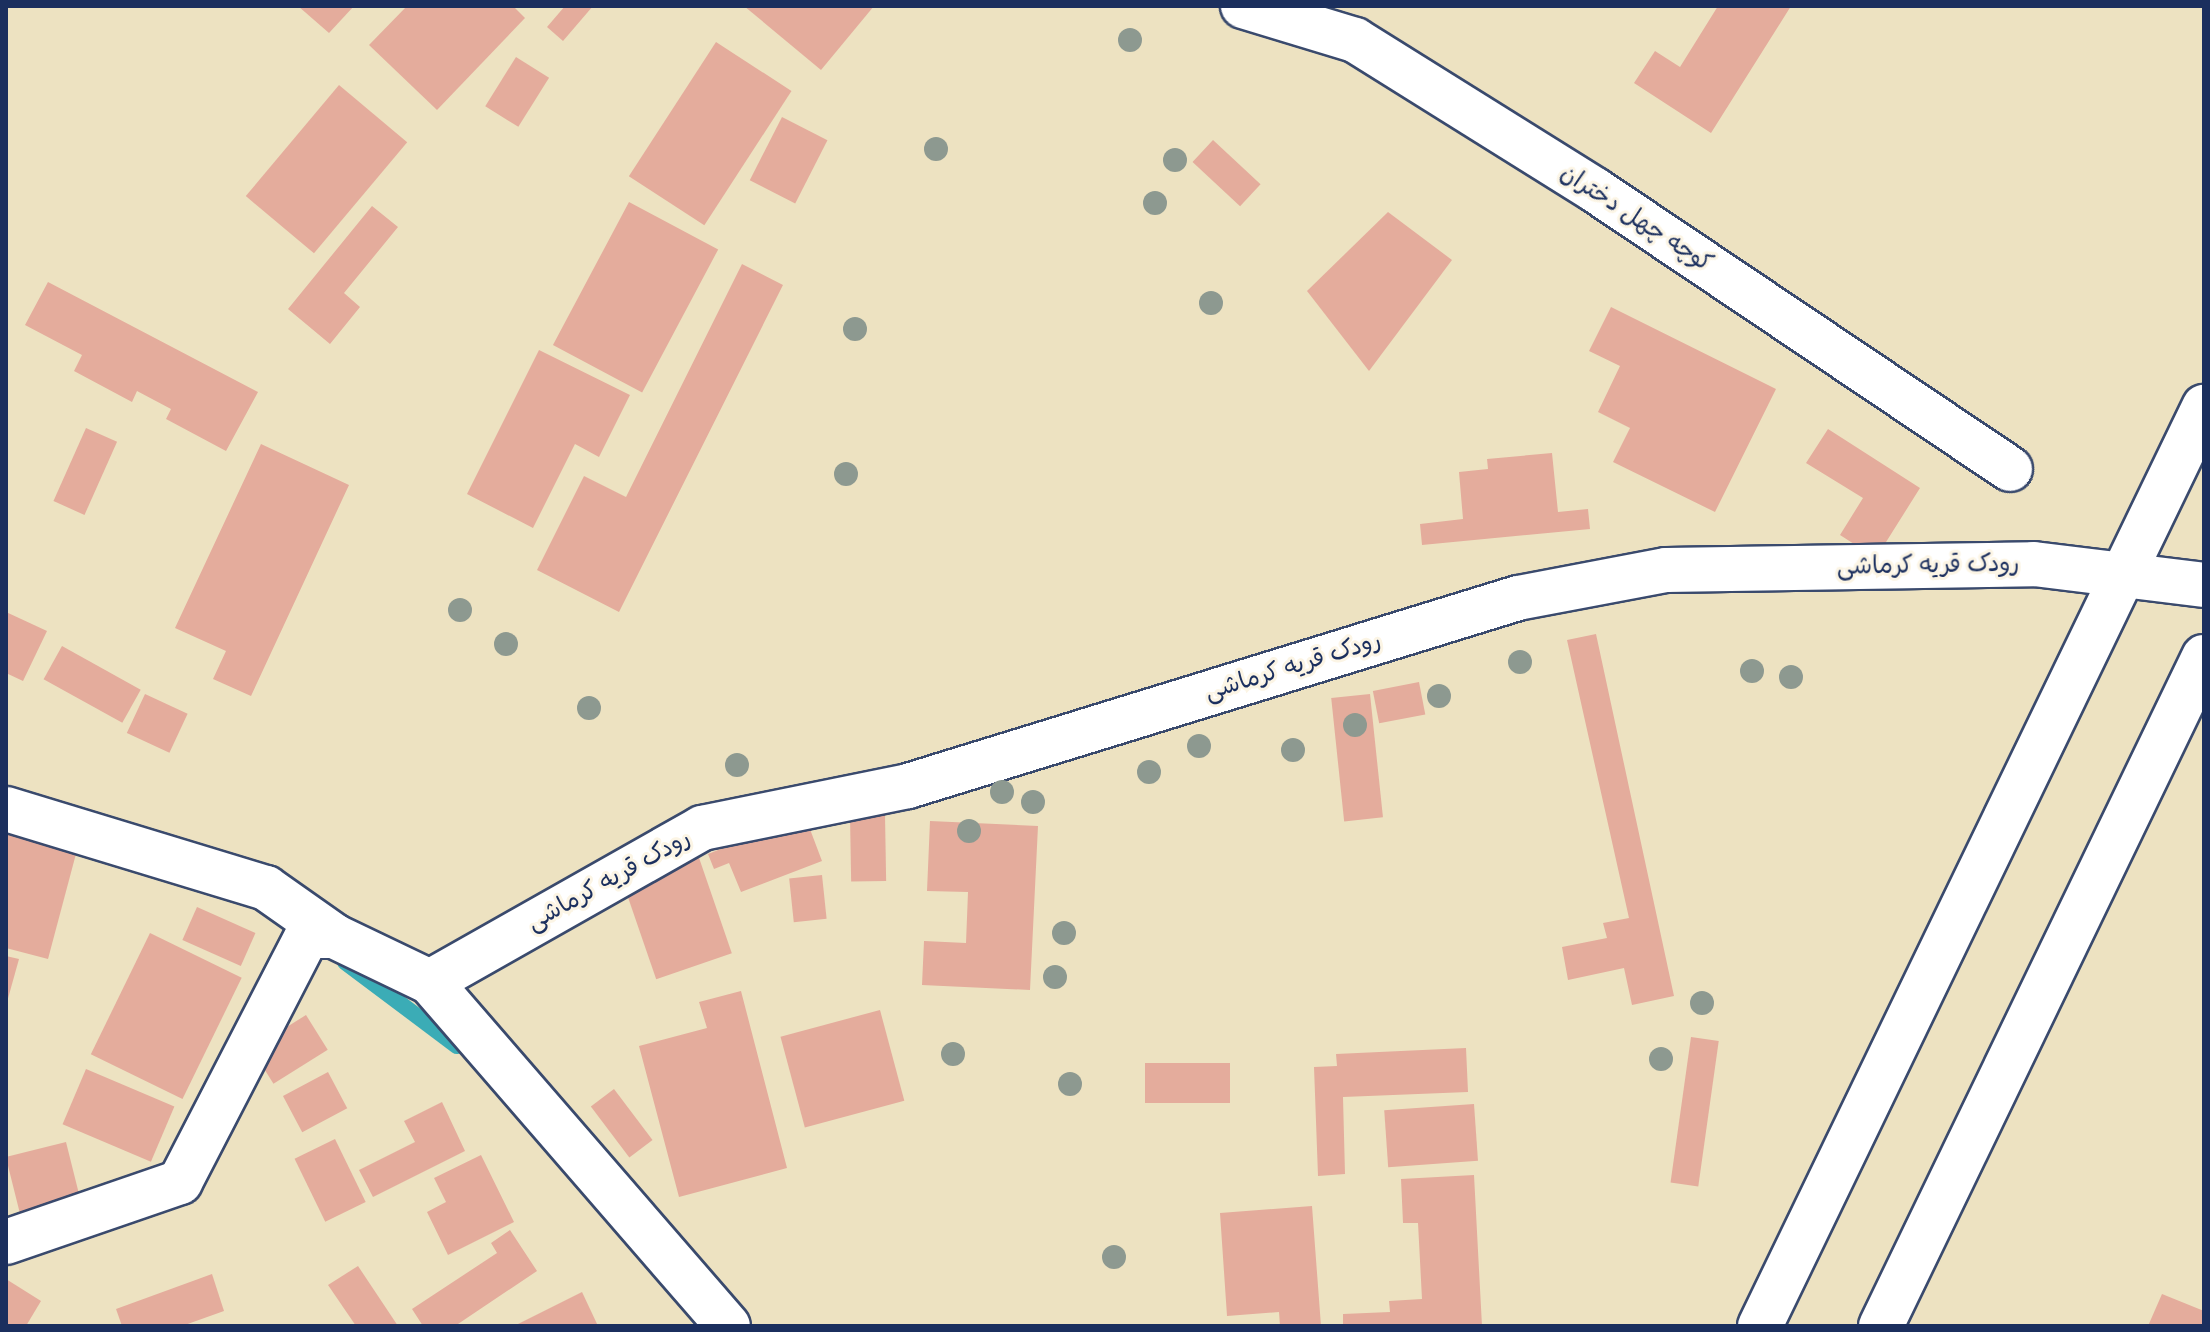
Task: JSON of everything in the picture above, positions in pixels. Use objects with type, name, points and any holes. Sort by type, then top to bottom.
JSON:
[{"type":"street","name":"کوچه چهل دختران","points":[[1243,6],[1355,40],[1595,190],[2010,469]]},
{"type":"street","points":[[1760,1326],[2204,407]]},
{"type":"street","name":"رودک قریه کرماشی","points":[[430,982],[702,828],[908,786],[1518,598],[1666,570],[2034,564],[2204,585]]},
{"type":"street","points":[[1881,1326],[2204,657]]},
{"type":"street","points":[[6,809],[266,888],[334,936],[430,982],[728,1326]]},
{"type":"street","points":[[6,1242],[180,1182],[307,936],[334,936]]},
{"type":"building","points":[[298,6],[354,6],[329,33]]},
{"type":"building","points":[[407,6],[513,6],[525,18],[437,110],[369,45]]},
{"type":"building","points":[[565,6],[593,6],[563,41],[547,27]]},
{"type":"building","points":[[744,6],[874,6],[821,70]]},
{"type":"building","points":[[1718,6],[1791,6],[1711,133],[1634,83],[1655,51],[1680,67]]},
{"type":"building","points":[[716,42],[791,91],[704,225],[629,176]]},
{"type":"building","points":[[516,57],[549,78],[518,127],[485,106]]},
{"type":"building","points":[[339,85],[407,142],[314,253],[246,196]]},
{"type":"building","points":[[782,117],[827,140],[795,203],[750,180]]},
{"type":"building","points":[[1213,140],[1261,184],[1240,206],[1193,162]]},
{"type":"building","points":[[629,202],[718,249],[642,392],[553,345]]},
{"type":"building","points":[[372,206],[398,227],[344,293],[360,307],[330,344],[288,309]]},
{"type":"building","points":[[1388,212],[1452,260],[1369,371],[1307,291]]},
{"type":"building","points":[[742,264],[783,285],[619,612],[537,570],[584,476],[626,497]]},
{"type":"building","points":[[48,282],[258,392],[226,451],[166,419],[171,409],[137,391],[132,402],[74,371],[82,355],[25,325]]},
{"type":"building","points":[[1611,307],[1776,389],[1715,512],[1613,462],[1630,428],[1598,412],[1620,366],[1589,351]]},
{"type":"building","points":[[539,350],[630,395],[599,457],[575,444],[533,528],[467,494]]},
{"type":"building","points":[[86,428],[117,442],[85,515],[53,501]]},
{"type":"building","points":[[1828,429],[1920,488],[1876,558],[1840,535],[1863,498],[1806,463]]},
{"type":"building","points":[[261,444],[349,485],[251,696],[213,679],[226,651],[175,628]]},
{"type":"building","points":[[1552,453],[1558,512],[1588,509],[1590,529],[1422,545],[1420,524],[1463,519],[1459,472],[1488,469],[1487,459]]},
{"type":"building","points":[[6,612],[47,631],[23,681],[6,673]]},
{"type":"building","points":[[1596,634],[1674,996],[1632,1005],[1624,968],[1568,980],[1562,947],[1607,938],[1603,923],[1629,918],[1567,640]]},
{"type":"building","points":[[62,646],[141,690],[122,723],[44,679]]},
{"type":"building","points":[[1419,682],[1425,714],[1379,723],[1373,691]]},
{"type":"building","points":[[145,694],[188,714],[169,753],[127,733]]},
{"type":"building","points":[[1370,694],[1383,817],[1344,821],[1331,698]]},
{"type":"building","points":[[885,815],[886,881],[851,882],[850,816]]},
{"type":"building","points":[[805,816],[822,861],[741,892],[729,863],[714,869],[708,854]]},
{"type":"building","points":[[930,821],[1038,826],[1030,990],[922,985],[924,941],[966,943],[968,892],[927,891]]},
{"type":"building","points":[[6,832],[77,850],[48,959],[6,948]]},
{"type":"building","points":[[697,852],[732,953],[656,979],[621,878]]},
{"type":"building","points":[[822,875],[827,919],[794,922],[789,878]]},
{"type":"building","points":[[197,907],[255,933],[241,966],[182,940]]},
{"type":"building","points":[[150,933],[242,978],[182,1099],[91,1054]]},
{"type":"building","points":[[6,956],[19,959],[7,1002],[6,1002]]},
{"type":"building","points":[[741,991],[787,1168],[679,1197],[639,1046],[707,1028],[699,1002]]},
{"type":"building","points":[[880,1010],[904,1101],[805,1127],[781,1037]]},
{"type":"building","points":[[306,1015],[328,1050],[273,1084],[252,1049]]},
{"type":"building","points":[[1691,1037],[1719,1041],[1698,1186],[1671,1183]]},
{"type":"building","points":[[1466,1048],[1468,1092],[1343,1097],[1345,1174],[1318,1176],[1314,1067],[1337,1066],[1336,1054]]},
{"type":"building","points":[[1145,1063],[1230,1063],[1230,1103],[1145,1103]]},
{"type":"building","points":[[86,1069],[174,1107],[151,1162],[63,1124]]},
{"type":"building","points":[[328,1072],[347,1108],[302,1132],[283,1096]]},
{"type":"building","points":[[614,1089],[653,1140],[629,1158],[591,1106]]},
{"type":"building","points":[[442,1102],[465,1151],[373,1197],[359,1170],[415,1142],[404,1121]]},
{"type":"building","points":[[1474,1104],[1478,1161],[1388,1167],[1384,1110]]},
{"type":"building","points":[[335,1139],[366,1202],[325,1222],[295,1159]]},
{"type":"building","points":[[66,1142],[80,1198],[20,1213],[6,1157]]},
{"type":"building","points":[[481,1155],[514,1222],[448,1255],[427,1212],[446,1202],[434,1178]]},
{"type":"building","points":[[1474,1175],[1482,1326],[1343,1326],[1343,1314],[1390,1312],[1389,1301],[1422,1299],[1418,1223],[1403,1223],[1401,1179]]},
{"type":"building","points":[[1312,1206],[1321,1326],[1280,1326],[1279,1312],[1227,1316],[1220,1213]]},
{"type":"building","points":[[510,1230],[537,1271],[455,1326],[423,1326],[412,1309],[497,1253],[491,1243]]},
{"type":"building","points":[[358,1266],[398,1326],[356,1326],[328,1285]]},
{"type":"building","points":[[212,1274],[224,1311],[182,1326],[122,1326],[116,1309]]},
{"type":"building","points":[[6,1279],[41,1301],[26,1326],[6,1326]]},
{"type":"building","points":[[582,1292],[598,1326],[514,1326]]},
{"type":"building","points":[[2162,1294],[2204,1311],[2204,1326],[2148,1326]]},
{"type":"waterway","points":[[345,962],[457,1046]]}]
